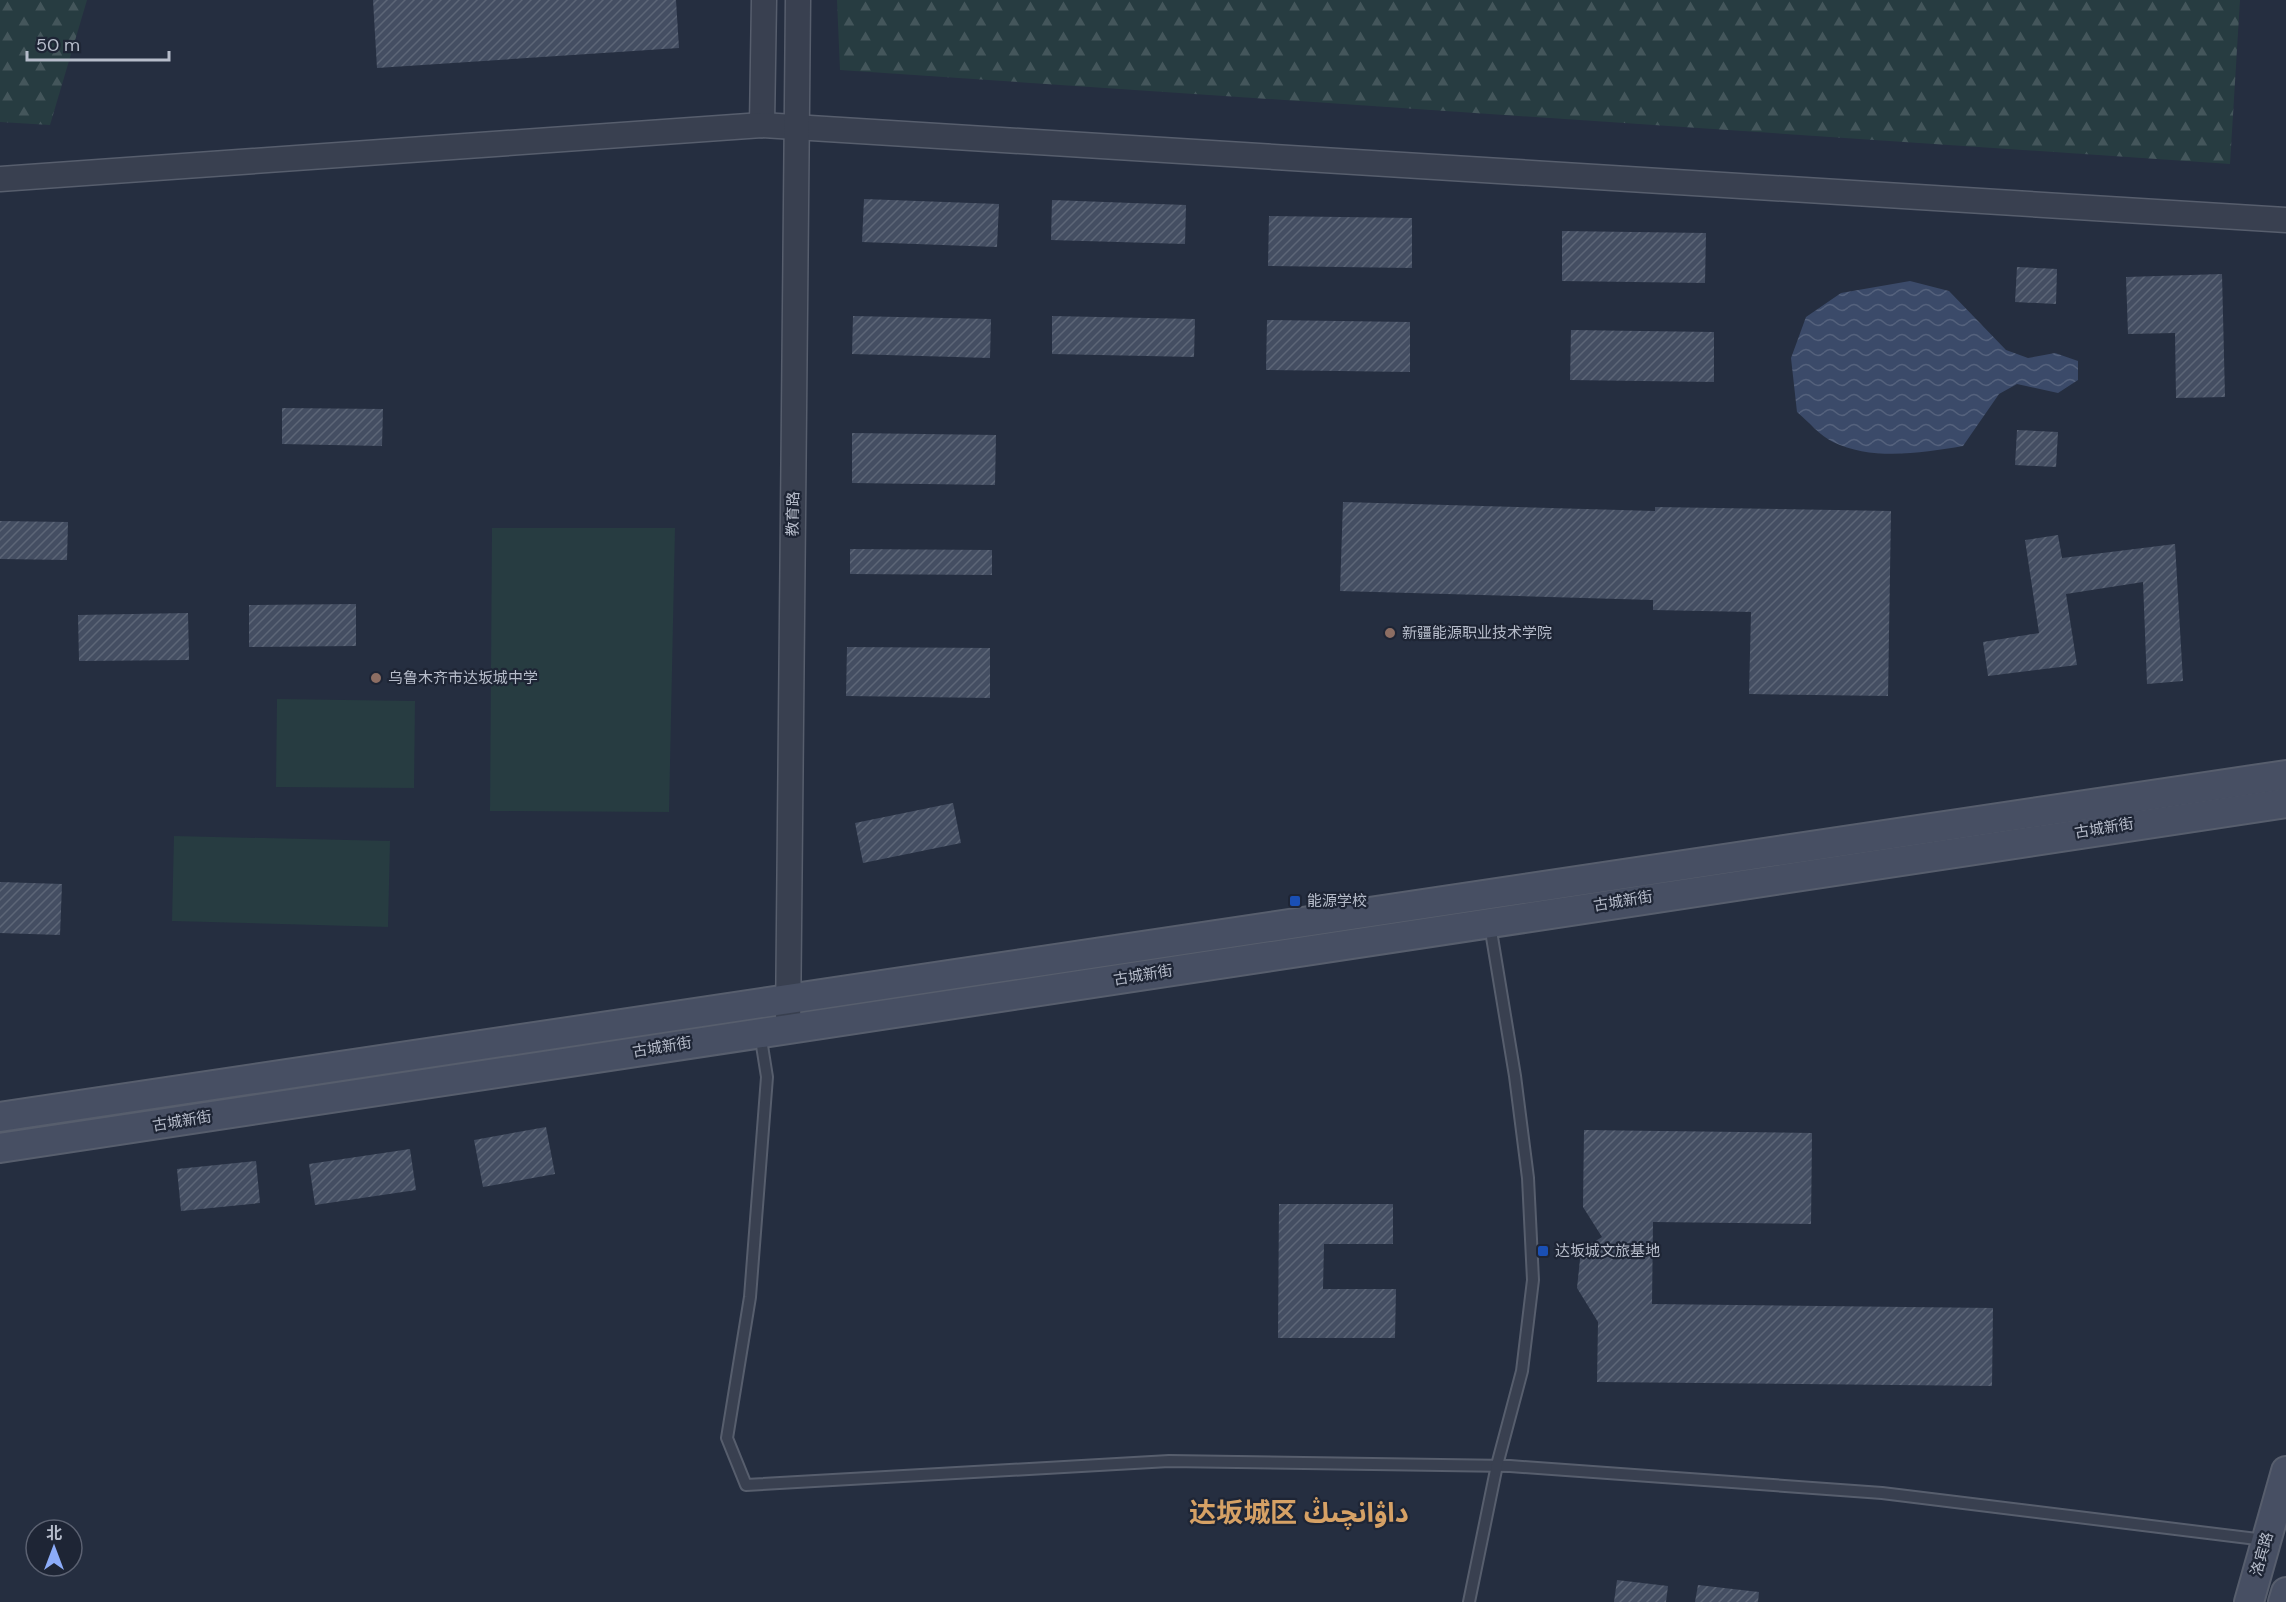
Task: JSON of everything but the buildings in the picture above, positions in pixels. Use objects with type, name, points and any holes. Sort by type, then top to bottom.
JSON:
[{"type":"main road","name":"古城新街","points":[[0,1148],[788,1029],[1487,908],[2286,775]]},
{"type":"main road","name":"古城新街","points":[[0,1118],[788,1001],[2286,803]]},
{"type":"main road","name":"洛宾路","points":[[2249,1602],[2276,1542],[2286,1471]]},
{"type":"main road","points":[[2283,1602],[2286,1592]]},
{"type":"street","points":[[762,125],[764,0]]},
{"type":"street","name":"教育路","points":[[788,1029],[798,0]]},
{"type":"street","points":[[0,179],[762,125],[2286,220]]},
{"type":"lane","points":[[1469,1602],[1497,1465],[1522,1371],[1533,1280],[1526,1166],[1515,1076],[1487,908]]},
{"type":"lane","points":[[760,1033],[767,1077],[750,1297],[727,1438],[746,1485],[1168,1461],[1497,1465],[1882,1493],[2276,1542]]},
{"type":"green space","points":[[0,0],[87,0],[50,125],[0,122]]},
{"type":"green space","points":[[837,0],[2240,0],[2230,164],[840,70]]},
{"type":"green space","points":[[492,528],[675,528],[669,812],[490,811]]},
{"type":"green space","points":[[277,699],[415,701],[414,788],[276,787]]},
{"type":"green space","points":[[174,836],[390,841],[388,927],[172,921]]},
{"type":"water","points":[[1910,281],[1949,291],[2006,350],[2028,358],[2055,353],[2078,361],[2078,380],[2058,393],[2017,384],[1999,394],[1963,446],[1897,454],[1864,452],[1833,442],[1797,412],[1791,358],[1806,317],[1841,293]]},
{"type":"place","name":"新疆能源职业技术学院","points":[[1390,633]]},
{"type":"place","name":"乌鲁木齐市达坂城中学","points":[[376,678]]},
{"type":"place","name":"能源学校","points":[[1295,901]]},
{"type":"place","name":"达坂城文旅基地","points":[[1543,1251]]},
{"type":"district","name":"达坂城区 داۋانچىڭ","points":[[1299,1512]]}]
